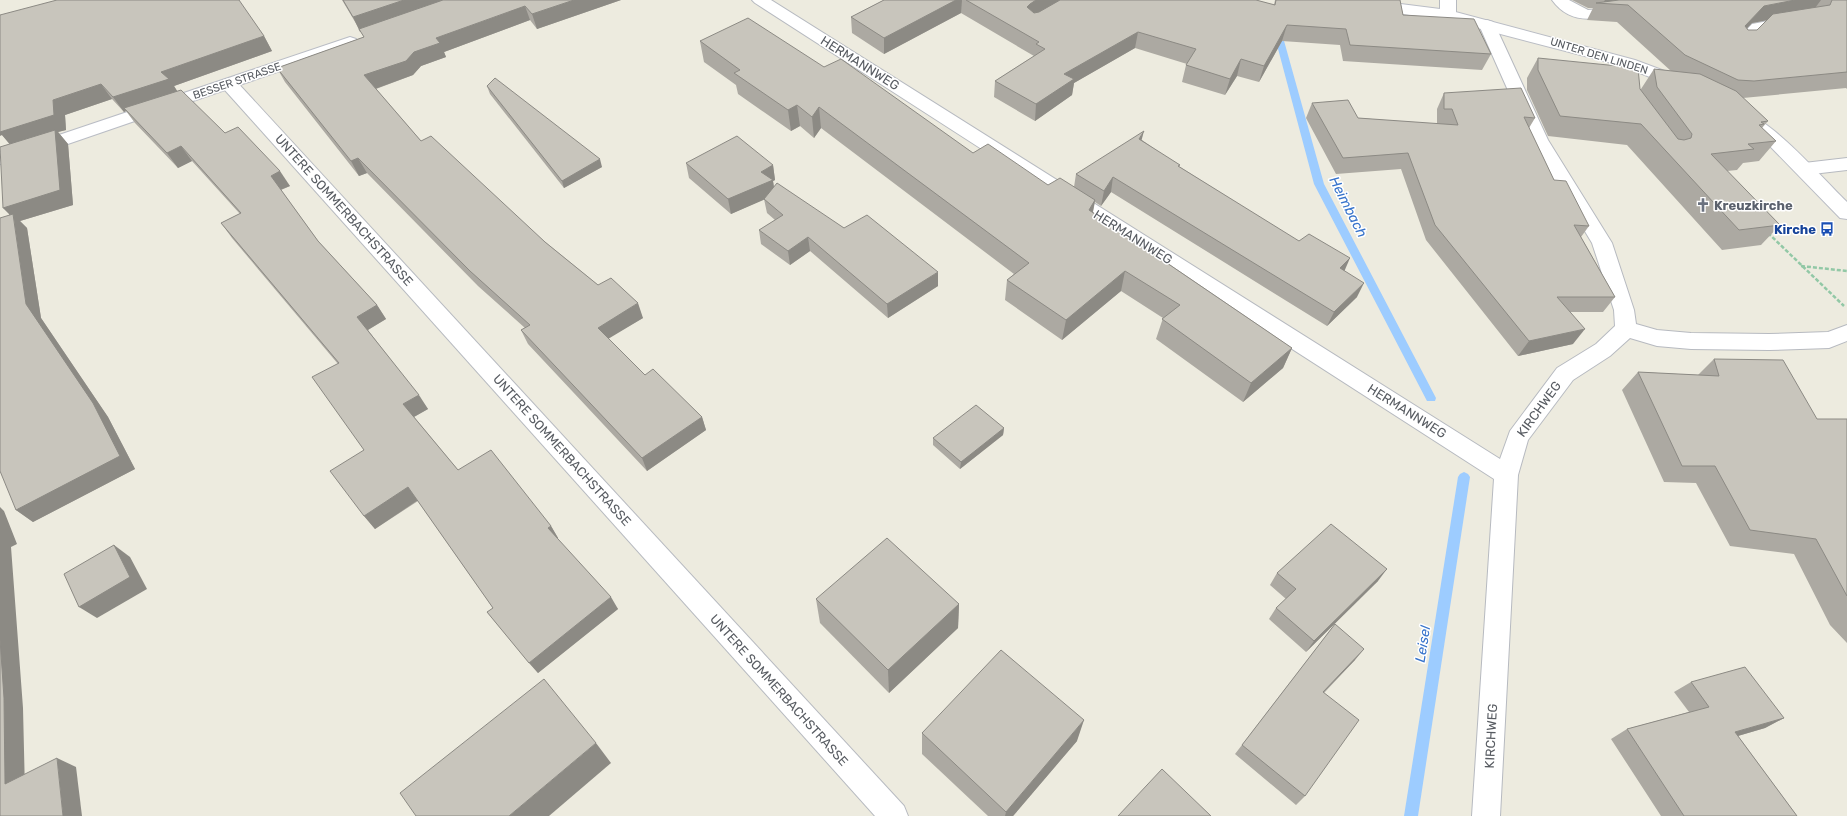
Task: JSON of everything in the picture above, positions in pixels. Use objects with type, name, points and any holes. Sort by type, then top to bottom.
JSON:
[{"type":"street","name":"HERMANNWEG","points":[[760,0],[1506,474]]},
{"type":"street","name":"UNTER DEN LINDEN","points":[[1334,0],[1448,8],[1487,25],[1694,90]]},
{"type":"street","points":[[1560,0],[1571,10],[1587,15],[1606,14],[1635,0]]},
{"type":"street","points":[[1487,25],[1539,140],[1602,243],[1624,310],[1626,329],[1657,338],[1691,341],[1769,342],[1829,340],[1847,333]]},
{"type":"street","name":"BESSER STRASSE","points":[[0,158],[56,142],[362,38]]},
{"type":"street","name":"UNTERE SOMMERBACHSTRASSE","points":[[229,84],[894,816]]},
{"type":"street","points":[[1726,106],[1768,134],[1847,213]]},
{"type":"street","points":[[1804,169],[1847,164]]},
{"type":"street","name":"KIRCHWEG","points":[[1486,816],[1506,474],[1518,438],[1565,374],[1603,350],[1626,329]]},
{"type":"lane","points":[[1740,43],[1756,27],[1798,19]]},
{"type":"path","points":[[1767,232],[1800,266],[1847,309]]},
{"type":"path","points":[[1800,266],[1847,271]]},
{"type":"building","points":[[57,0],[239,0],[264,36],[161,72],[169,79],[113,97],[101,84],[53,100],[54,115],[0,132],[0,15]]},
{"type":"building","points":[[343,0],[404,0],[353,17]]},
{"type":"building","points":[[443,0],[574,0],[532,14],[525,6],[436,38],[440,43],[414,52],[406,61],[364,75],[421,141],[431,136],[545,242],[598,285],[611,278],[638,303],[598,328],[645,375],[653,369],[702,417],[642,458],[521,330],[530,325],[470,271],[358,158],[351,161],[277,68],[364,37],[359,29]]},
{"type":"building","points":[[884,0],[956,0],[884,38],[851,17]]},
{"type":"building","points":[[966,0],[1036,0],[1027,7],[1034,13],[1039,12],[1060,0],[1256,0],[1275,5],[1276,0],[1400,0],[1403,15],[1474,19],[1491,54],[1350,45],[1346,29],[1287,25],[1264,66],[1241,59],[1230,79],[1186,65],[1196,49],[1138,32],[1064,74],[1074,79],[1036,104],[995,81],[1045,49],[1036,44],[1039,42]]},
{"type":"building","points":[[1619,0],[1795,0],[1764,6],[1745,26],[1748,30],[1757,30],[1773,14],[1830,5],[1832,0],[1847,0],[1847,72],[1754,81],[1738,80],[1685,55],[1628,5],[1596,3]]},
{"type":"building","points":[[748,18],[824,67],[841,59],[973,153],[988,144],[1048,185],[1060,178],[1095,200],[1089,210],[1292,348],[1251,383],[1162,319],[1180,305],[1125,271],[1066,320],[1007,280],[1029,263],[819,107],[812,117],[797,105],[788,110],[734,73],[740,70],[700,41]]},
{"type":"building","points":[[1538,58],[1638,68],[1640,89],[1678,139],[1684,140],[1691,138],[1692,134],[1657,87],[1654,69],[1700,74],[1736,91],[1768,121],[1761,122],[1764,124],[1759,125],[1776,141],[1748,144],[1754,149],[1711,154],[1780,225],[1739,230],[1641,124],[1560,116],[1538,70]]},
{"type":"building","points":[[495,78],[600,159],[562,181],[487,86]]},
{"type":"building","points":[[1521,88],[1535,118],[1524,117],[1554,180],[1566,181],[1589,226],[1574,225],[1615,297],[1557,297],[1585,329],[1529,341],[1435,225],[1408,153],[1343,158],[1312,103],[1348,100],[1358,118],[1458,125],[1452,109],[1444,109],[1444,93]]},
{"type":"building","points":[[181,90],[225,133],[238,127],[280,171],[271,176],[318,241],[377,305],[357,317],[419,395],[403,404],[458,470],[491,450],[551,526],[548,528],[611,597],[529,663],[487,612],[493,608],[408,487],[364,516],[330,471],[364,450],[312,377],[339,363],[221,223],[241,213],[181,146],[167,153],[124,108]]},
{"type":"building","points":[[55,130],[60,190],[3,208],[0,147]]},
{"type":"building","points":[[1144,131],[1139,139],[1180,165],[1178,166],[1299,241],[1309,234],[1350,258],[1340,268],[1364,283],[1334,312],[1113,177],[1104,191],[1076,174]]},
{"type":"building","points":[[737,136],[773,165],[761,172],[773,180],[728,199],[686,163]]},
{"type":"building","points":[[777,183],[844,228],[867,215],[938,272],[887,304],[808,237],[788,251],[759,230],[783,215],[764,199]]},
{"type":"building","points":[[13,214],[26,304],[93,403],[120,456],[16,510],[0,471],[0,218]]},
{"type":"building","points":[[1714,359],[1783,360],[1817,419],[1847,419],[1847,596],[1816,539],[1750,530],[1715,466],[1682,466],[1638,372],[1719,376]]},
{"type":"building","points":[[976,405],[1004,428],[961,462],[933,438]]},
{"type":"building","points":[[1331,524],[1387,569],[1314,641],[1276,608],[1296,589],[1277,573]]},
{"type":"building","points":[[887,538],[959,604],[888,670],[816,599]]},
{"type":"building","points":[[114,545],[130,577],[79,607],[64,574]]},
{"type":"building","points":[[1335,624],[1364,649],[1323,692],[1359,720],[1305,796],[1242,745]]},
{"type":"building","points":[[0,639],[4,698],[5,784],[57,758],[63,816],[0,816]]},
{"type":"building","points":[[1001,650],[1084,720],[1006,812],[922,733]]},
{"type":"building","points":[[1745,667],[1784,718],[1735,732],[1797,816],[1684,816],[1627,729],[1709,707],[1691,682]]},
{"type":"building","points":[[544,679],[596,743],[509,816],[416,816],[400,793]]},
{"type":"building","points":[[1162,769],[1211,816],[1118,816]]},
{"type":"waterway","name":"Heimbach","points":[[1277,30],[1319,184],[1431,398]]},
{"type":"waterway","name":"Leisel","points":[[1411,816],[1464,477]]},
{"type":"place","name":"Kreuzkirche","points":[[1703,205]]},
{"type":"place","name":"Kirche","points":[[1827,229]]}]
